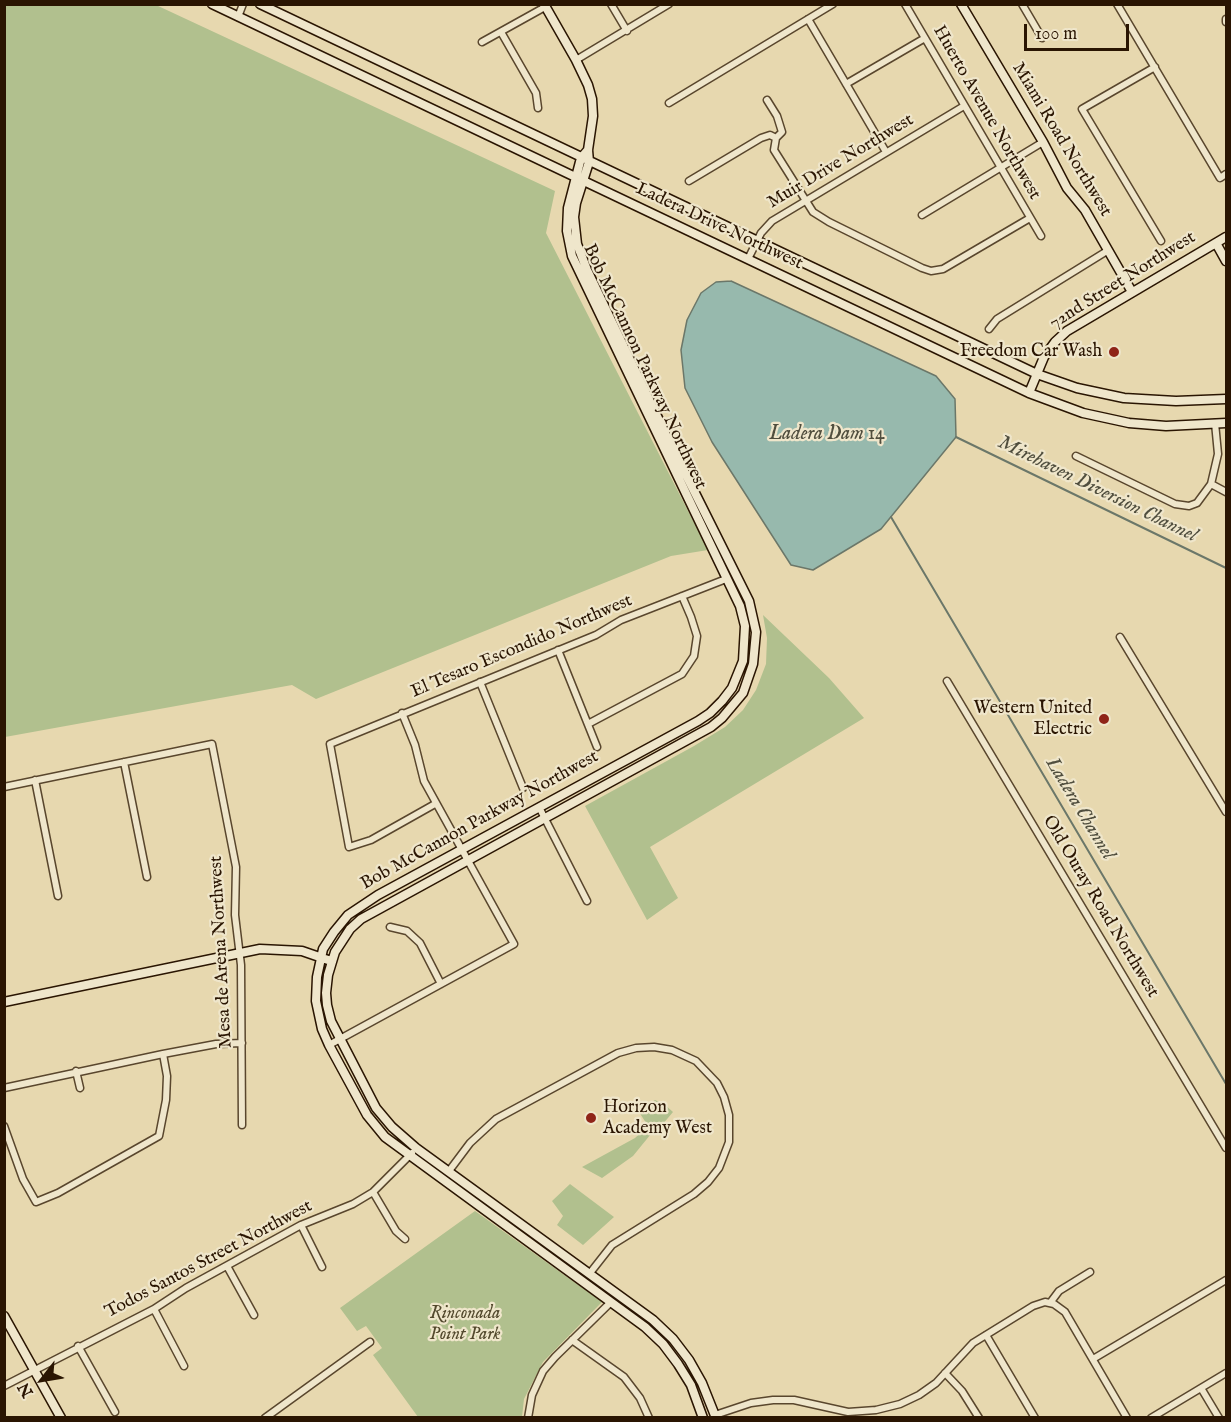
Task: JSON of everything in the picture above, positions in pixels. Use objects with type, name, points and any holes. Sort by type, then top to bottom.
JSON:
[{"type":"street","name":"Ladera Drive Northwest","points":[[212,4],[1029,393],[1083,413],[1129,423],[1166,426],[1227,423]]},
{"type":"street","points":[[238,17],[243,4]]},
{"type":"street","name":"Ladera Drive Northwest","points":[[260,4],[1037,374],[1077,388],[1124,398],[1176,401],[1227,399]]},
{"type":"street","points":[[611,4],[627,31]]},
{"type":"street","points":[[576,60],[669,4]]},
{"type":"street","points":[[669,103],[833,4]]},
{"type":"street","name":"Huerto Avenue Northwest","points":[[905,4],[1041,236]]},
{"type":"street","name":"Miami Road Northwest","points":[[962,4],[1043,142],[1067,188],[1085,210],[1132,292]]},
{"type":"street","points":[[1022,4],[1042,38]]},
{"type":"street","points":[[1117,4],[1220,178],[1227,174]]},
{"type":"street","points":[[482,42],[544,6],[576,60],[592,99],[592,124],[588,150],[579,179]]},
{"type":"street","points":[[808,20],[886,152]]},
{"type":"street","points":[[501,32],[536,93],[538,108]]},
{"type":"street","points":[[846,84],[925,38]]},
{"type":"street","points":[[1155,67],[1082,109],[1161,241]]},
{"type":"street","points":[[767,100],[782,132],[776,138],[774,150],[813,212],[931,271],[950,266],[1030,218]]},
{"type":"street","name":"Muir Drive Northwest","points":[[748,259],[760,233],[772,221],[964,106]]},
{"type":"street","points":[[688,181],[761,138],[770,135],[776,138]]},
{"type":"street","points":[[922,215],[1043,142]]},
{"type":"street","name":"Bob McCannon Parkway Northwest","points":[[579,179],[567,220],[574,263],[740,606],[745,626],[745,645],[739,674],[722,701],[698,722],[461,849],[356,909],[334,932],[320,957],[316,977],[316,1001],[322,1029],[329,1045],[368,1115],[385,1137],[645,1327],[671,1354],[691,1385],[703,1418]]},
{"type":"street","name":"Bob McCannon Parkway Northwest","points":[[579,179],[574,222],[575,236],[582,258],[704,515],[749,601],[756,648],[753,664],[743,693],[722,718],[700,733],[361,919],[335,952],[326,993],[331,1021],[376,1108],[392,1127],[416,1148],[590,1272],[653,1320],[681,1349],[702,1383],[713,1417]]},
{"type":"street","name":"72nd Street Northwest","points":[[1029,393],[1044,357],[1061,337],[1132,292],[1227,237]]},
{"type":"street","points":[[1216,243],[1227,261]]},
{"type":"street","points":[[989,329],[997,319],[1107,251]]},
{"type":"street","points":[[1076,456],[1175,504],[1189,506],[1197,503],[1210,484],[1218,454],[1215,423]]},
{"type":"street","points":[[1210,484],[1227,492]]},
{"type":"street","name":"El Tesaro Escondido Northwest","points":[[435,804],[371,840],[349,848],[330,744],[596,635],[621,620],[726,579]]},
{"type":"street","points":[[588,724],[682,674],[694,656],[697,636],[682,596]]},
{"type":"street","points":[[1120,637],[1227,812]]},
{"type":"street","points":[[558,650],[597,747]]},
{"type":"street","name":"Old Ouray Road Northwest","points":[[947,681],[1227,1148]]},
{"type":"street","points":[[480,682],[523,788]]},
{"type":"street","points":[[329,1045],[514,944],[435,804],[424,781],[415,745],[402,713]]},
{"type":"street","name":"Mesa de Arena Northwest","points":[[124,762],[212,744],[236,867],[235,915],[240,952],[242,1125]]},
{"type":"street","points":[[4,787],[124,762],[147,877]]},
{"type":"street","points":[[35,780],[58,896]]},
{"type":"street","points":[[538,807],[587,901]]},
{"type":"street","points":[[390,927],[407,931],[420,943],[441,984]]},
{"type":"street","points":[[4,1002],[260,949],[302,951],[332,961]]},
{"type":"street","points":[[4,1088],[163,1054],[216,1044],[242,1043]]},
{"type":"street","points":[[442,1180],[470,1143],[496,1119],[610,1057],[627,1050],[654,1047],[680,1053],[703,1067],[720,1089],[729,1115],[730,1133],[726,1151],[714,1175],[694,1194],[619,1240],[606,1251],[583,1282]]},
{"type":"street","points":[[4,1126],[23,1179],[36,1202],[58,1193],[159,1136],[166,1100],[163,1054]]},
{"type":"street","points":[[76,1071],[80,1088]]},
{"type":"street","name":"Todos Santos Street Northwest","points":[[4,1386],[154,1309],[301,1225],[353,1204],[373,1192],[410,1157],[416,1148]]},
{"type":"street","points":[[373,1192],[396,1231],[405,1239]]},
{"type":"street","points":[[301,1225],[322,1268]]},
{"type":"street","points":[[227,1266],[254,1314]]},
{"type":"street","points":[[1050,1303],[1059,1291],[1090,1272]]},
{"type":"street","points":[[1093,1359],[1227,1280]]},
{"type":"street","points":[[528,1418],[532,1395],[549,1364],[618,1293]]},
{"type":"street","points":[[713,1417],[751,1403],[772,1400],[794,1400],[848,1412],[880,1410],[900,1404],[919,1395],[945,1373],[969,1346],[1037,1304],[1050,1303],[1065,1312],[1127,1418]]},
{"type":"street","points":[[154,1309],[184,1366]]},
{"type":"street","points":[[4,1316],[61,1418]]},
{"type":"street","points":[[986,1335],[1035,1418]]},
{"type":"street","points":[[572,1340],[624,1377],[640,1398],[647,1417]]},
{"type":"street","points":[[265,1418],[370,1342]]},
{"type":"street","points":[[78,1346],[116,1412]]},
{"type":"street","points":[[945,1373],[962,1391],[979,1418]]},
{"type":"street","points":[[1151,1418],[1227,1373]]},
{"type":"street","points":[[1201,1388],[1219,1418]]},
{"type":"green space","points":[[5,4],[156,5],[555,191],[546,233],[708,550],[671,556],[316,699],[292,685],[5,737]]},
{"type":"green space","points":[[763,615],[829,678],[864,718],[650,847],[678,898],[647,920],[585,806],[694,746],[725,727],[743,710],[756,690],[766,664],[767,638]]},
{"type":"green space","points":[[655,1100],[673,1112],[657,1131],[655,1129],[633,1156],[602,1178],[582,1167],[635,1138],[648,1126],[639,1112]]},
{"type":"green space","points":[[570,1184],[614,1217],[583,1245],[557,1225],[563,1216],[552,1201]]},
{"type":"green space","name":"Rinconada Point Park","points":[[475,1211],[602,1302],[543,1362],[524,1399],[522,1417],[418,1417],[373,1355],[382,1348],[366,1326],[357,1331],[340,1308]]},
{"type":"water","name":"Ladera Dam 14","points":[[731,281],[936,376],[955,399],[956,437],[881,529],[813,570],[791,565],[712,442],[685,388],[681,350],[687,320],[701,293],[716,282]]},
{"type":"waterway","name":"Mirehaven Diversion Channel","points":[[956,437],[1226,568]]},
{"type":"waterway","name":"Ladera Channel","points":[[891,517],[1226,1084]]},
{"type":"place","name":"Freedom Car Wash","points":[[1114,352]]},
{"type":"place","name":"Western United Electric","points":[[1104,719]]},
{"type":"place","name":"Horizon Academy West","points":[[591,1118]]}]
